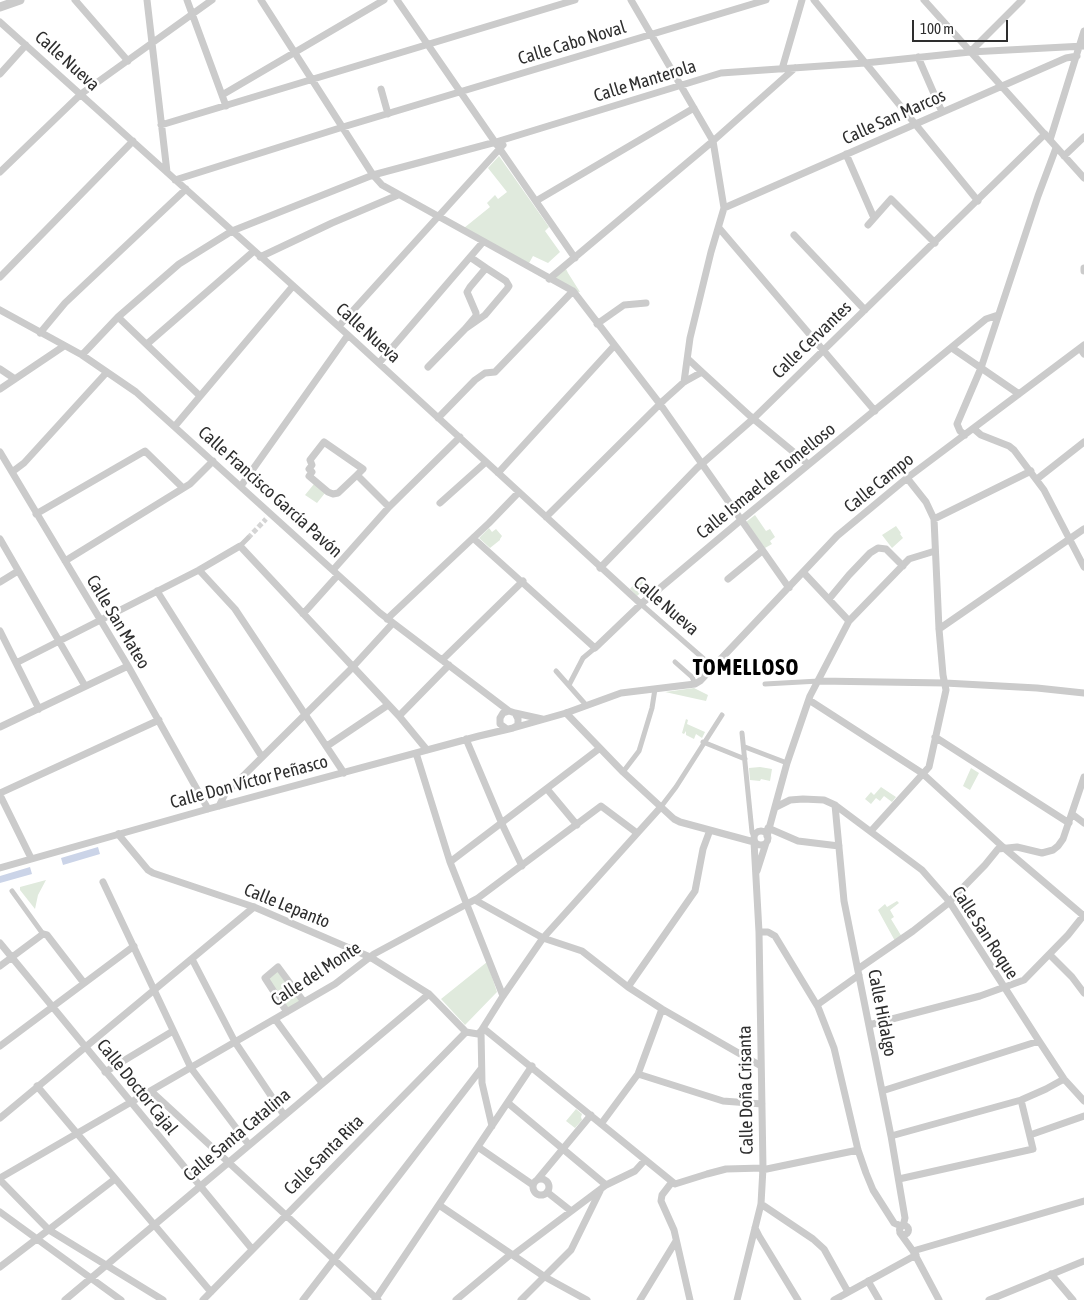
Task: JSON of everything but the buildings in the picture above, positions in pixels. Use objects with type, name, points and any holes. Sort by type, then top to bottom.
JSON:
[{"type":"street","points":[[0,7],[20,0]]},
{"type":"street","points":[[76,0],[128,61]]},
{"type":"street","points":[[147,0],[167,172]]},
{"type":"street","points":[[187,0],[226,106]]},
{"type":"street","points":[[0,172],[81,94],[212,0]]},
{"type":"street","points":[[261,0],[373,175],[382,185],[573,292],[660,404],[789,588]]},
{"type":"street","points":[[222,95],[384,0]]},
{"type":"street","points":[[396,0],[575,258]]},
{"type":"street","points":[[161,125],[575,0]]},
{"type":"street","points":[[631,0],[713,140],[724,208],[690,338],[684,382]]},
{"type":"street","name":"Calle Cabo Noval","points":[[175,180],[342,127],[766,0]]},
{"type":"street","points":[[782,69],[802,0]]},
{"type":"street","points":[[814,0],[978,201]]},
{"type":"street","points":[[924,0],[1084,178]]},
{"type":"street","points":[[970,52],[1022,0]]},
{"type":"street","name":"Calle Nueva","points":[[0,22],[348,334],[600,568],[713,668]]},
{"type":"street","points":[[1048,137],[1082,46],[1084,31]]},
{"type":"street","points":[[0,74],[26,45]]},
{"type":"street","name":"Calle Manterola","points":[[82,356],[118,317],[179,264],[232,231],[373,175],[496,142],[721,73],[865,63],[970,52],[1082,46]]},
{"type":"street","name":"Calle San Marcos","points":[[724,208],[1066,58],[1077,56]]},
{"type":"street","points":[[918,57],[942,112]]},
{"type":"street","points":[[549,279],[795,68]]},
{"type":"street","points":[[381,89],[388,114]]},
{"type":"street","points":[[536,201],[694,108]]},
{"type":"street","points":[[339,326],[511,137]]},
{"type":"street","name":"Calle Cervantes","points":[[600,568],[701,465],[753,419],[934,243],[1048,137]]},
{"type":"street","points":[[1064,156],[1084,137]]},
{"type":"street","points":[[0,277],[132,141]]},
{"type":"street","points":[[965,435],[960,431],[957,424],[981,368],[1038,196],[1056,148]]},
{"type":"street","points":[[846,154],[874,218]]},
{"type":"street","points":[[40,333],[65,303],[186,189]]},
{"type":"street","points":[[260,257],[332,223],[398,195]]},
{"type":"street","points":[[868,225],[891,199],[934,243]]},
{"type":"street","points":[[719,228],[875,411]]},
{"type":"street","points":[[794,235],[865,310]]},
{"type":"street","points":[[378,363],[483,242]]},
{"type":"street","points":[[147,344],[254,251]]},
{"type":"street","points":[[465,329],[485,315],[509,286],[506,281],[470,257]]},
{"type":"street","points":[[428,367],[476,316],[467,292],[486,268]]},
{"type":"street","points":[[175,426],[293,286]]},
{"type":"street","points":[[438,418],[475,380],[485,373],[495,372],[573,292]]},
{"type":"street","points":[[597,324],[624,305],[646,303]]},
{"type":"street","name":"Calle Francisco García Pavón","points":[[0,310],[82,356],[136,392],[241,486],[269,517],[390,621],[512,712]]},
{"type":"street","name":"Calle Ismael de Tomelloso","points":[[569,685],[583,658],[641,604],[808,464],[986,319],[998,315]]},
{"type":"street","points":[[118,317],[200,396]]},
{"type":"street","points":[[241,486],[348,334]]},
{"type":"street","points":[[0,389],[64,346]]},
{"type":"street","points":[[498,473],[614,346]]},
{"type":"street","points":[[952,348],[1019,394]]},
{"type":"street","name":"Calle Campo","points":[[713,668],[837,536],[907,478],[1019,394],[1083,349]]},
{"type":"street","points":[[688,359],[753,419],[808,464]]},
{"type":"street","points":[[0,369],[15,379]]},
{"type":"street","points":[[12,472],[24,463],[107,372]]},
{"type":"street","points":[[546,517],[660,404],[684,382],[702,372]]},
{"type":"street","points":[[974,429],[981,435],[1009,446],[1031,471],[1044,490],[1084,566]]},
{"type":"street","points":[[303,614],[389,507],[460,438]]},
{"type":"street","points":[[324,442],[363,469],[357,475],[338,493],[333,494],[309,476],[312,472],[308,469],[312,466],[310,460],[324,442]]},
{"type":"street","points":[[1037,479],[1084,442]]},
{"type":"street","points":[[36,514],[145,451],[184,488]]},
{"type":"street","name":"Calle San Mateo","points":[[0,452],[128,666],[208,809]]},
{"type":"street","points":[[65,561],[190,484],[213,460]]},
{"type":"street","points":[[440,503],[486,462]]},
{"type":"street","points":[[934,519],[1031,471]]},
{"type":"street","points":[[357,475],[389,507]]},
{"type":"street","points":[[872,831],[929,767],[946,690],[939,629],[934,519],[926,502],[907,478]]},
{"type":"street","points":[[219,806],[225,794],[352,668],[390,621],[518,492]]},
{"type":"street","points":[[939,629],[1084,529]]},
{"type":"street","points":[[0,538],[85,686]]},
{"type":"street","points":[[16,663],[199,570],[240,546],[248,538]]},
{"type":"street","points":[[473,538],[594,648]]},
{"type":"street","points":[[240,546],[352,668],[399,716],[427,750]]},
{"type":"street","points":[[829,599],[848,575],[870,553],[878,548],[886,549],[903,566]]},
{"type":"street","points":[[728,579],[762,551]]},
{"type":"street","name":"Calle Doña Crisanta","points":[[755,876],[787,763],[809,700],[849,621],[909,559],[935,551]]},
{"type":"street","points":[[199,570],[235,609],[288,691],[306,714],[344,772]]},
{"type":"street","points":[[0,582],[18,571]]},
{"type":"street","points":[[803,572],[849,621]]},
{"type":"street","points":[[442,660],[522,581]]},
{"type":"street","points":[[157,591],[262,757]]},
{"type":"street","points":[[0,631],[39,708]]},
{"type":"street","points":[[675,662],[692,677],[694,684],[704,678],[713,668]]},
{"type":"street","points":[[399,716],[450,665]]},
{"type":"street","points":[[0,727],[128,666]]},
{"type":"street","points":[[556,671],[586,705]]},
{"type":"street","points":[[765,684],[819,681],[946,682],[1084,693]]},
{"type":"street","name":"Calle Don Víctor Peñasco","points":[[0,868],[208,809],[542,720],[621,693],[694,684]]},
{"type":"street","points":[[624,772],[639,751],[652,708],[655,689]]},
{"type":"street","points":[[809,700],[922,773],[1004,848],[1084,916],[1024,980],[980,996],[869,1024]]},
{"type":"street","points":[[327,746],[388,705]]},
{"type":"street","points":[[512,712],[519,722],[516,727],[510,729],[500,724],[500,718],[503,713],[512,712],[542,720]]},
{"type":"street","points":[[566,713],[660,808],[680,822],[754,840],[760,846],[767,839],[764,832],[760,832],[756,834],[754,840]]},
{"type":"street","points":[[466,1032],[472,1035],[478,1034],[482,1030],[543,938],[660,808],[676,787],[722,715]]},
{"type":"street","points":[[31,858],[0,794],[159,720]]},
{"type":"street","name":"Calle Doña Crisanta","points":[[737,1300],[761,1204],[762,1169],[759,932],[754,840],[742,733]]},
{"type":"street","points":[[935,737],[1069,823]]},
{"type":"street","points":[[466,739],[522,866]]},
{"type":"street","points":[[703,742],[745,759]]},
{"type":"street","points":[[744,747],[787,763]]},
{"type":"street","points":[[450,862],[600,748]]},
{"type":"street","points":[[416,753],[450,862],[503,996]]},
{"type":"street","points":[[817,1004],[913,931],[949,901],[985,865],[998,849],[1017,847],[1042,853],[1058,846],[1063,839],[1084,777]]},
{"type":"street","points":[[547,789],[577,825]]},
{"type":"street","points":[[776,807],[790,800],[803,798],[824,800],[835,805]]},
{"type":"street","name":"Calle San Roque","points":[[835,805],[922,870],[949,901],[1038,1041],[1064,1079],[1084,1102]]},
{"type":"street","name":"Calle Hidalgo","points":[[835,805],[844,901],[899,1179],[905,1218],[903,1229],[939,1300]]},
{"type":"street","name":"Calle del Monte","points":[[0,1179],[335,984],[370,957],[467,905],[601,806],[637,833]]},
{"type":"street","points":[[1072,814],[1084,823]]},
{"type":"street","points":[[768,828],[798,841],[839,846]]},
{"type":"street","points":[[628,987],[695,891],[702,850],[710,830]]},
{"type":"street","name":"Calle Lepanto","points":[[118,834],[148,870],[153,873],[254,907],[370,957],[429,994],[466,1032]]},
{"type":"street","points":[[103,882],[191,1068],[249,1145]]},
{"type":"street","points":[[12,891],[43,934],[49,937],[84,983]]},
{"type":"street","points":[[475,900],[543,938],[582,951],[628,987],[662,1009],[761,1066]]},
{"type":"street","points":[[0,1118],[254,907]]},
{"type":"street","points":[[759,932],[768,932],[775,936],[817,1004],[834,1048],[858,1150],[873,1190],[894,1223],[903,1229]]},
{"type":"street","points":[[0,966],[43,934]]},
{"type":"street","name":"Calle Doctor Cajal","points":[[0,943],[252,1249]]},
{"type":"street","points":[[0,1046],[134,946]]},
{"type":"street","points":[[1050,954],[1084,993]]},
{"type":"street","points":[[192,959],[235,1042],[284,1115]]},
{"type":"street","points":[[287,1012],[265,978],[278,967],[304,1002]]},
{"type":"street","name":"Calle Santa Catalina","points":[[65,1300],[429,994]]},
{"type":"street","points":[[601,1124],[638,1074],[662,1009]]},
{"type":"street","points":[[275,1019],[322,1083]]},
{"type":"street","points":[[482,1030],[532,1066],[674,1183]]},
{"type":"street","points":[[482,1030],[482,1083],[492,1126]]},
{"type":"street","points":[[105,1072],[173,1031]]},
{"type":"street","name":"Calle Santa Rita","points":[[203,1300],[466,1032]]},
{"type":"street","points":[[882,1091],[1038,1041]]},
{"type":"street","points":[[151,1091],[377,1300],[532,1066]]},
{"type":"street","points":[[302,1300],[481,1069]]},
{"type":"street","points":[[638,1074],[722,1101],[762,1104]]},
{"type":"street","points":[[891,1136],[1020,1100],[1046,1090],[1064,1079]]},
{"type":"street","points":[[37,1086],[211,1292]]},
{"type":"street","points":[[899,1179],[1033,1149],[1020,1100]]},
{"type":"street","points":[[508,1103],[563,1149],[604,1187]]},
{"type":"street","points":[[478,1147],[535,1182],[543,1180],[547,1182],[549,1187],[543,1195],[534,1192],[535,1182],[591,1115]]},
{"type":"street","points":[[1030,1135],[1084,1116]]},
{"type":"street","points":[[690,1300],[676,1241],[661,1197],[674,1183],[726,1169],[762,1169],[858,1150]]},
{"type":"street","points":[[456,1300],[512,1254],[604,1187],[635,1171],[644,1160]]},
{"type":"street","points":[[0,1179],[49,1230],[163,1300]]},
{"type":"street","points":[[0,1267],[116,1180]]},
{"type":"street","points":[[521,1300],[546,1277],[574,1246],[604,1187]]},
{"type":"street","points":[[547,1192],[572,1211]]},
{"type":"street","points":[[834,1300],[915,1253],[1084,1202]]},
{"type":"street","points":[[761,1204],[813,1239],[824,1249],[848,1292]]},
{"type":"street","points":[[439,1205],[546,1277],[587,1300]]},
{"type":"street","points":[[0,1212],[121,1300]]},
{"type":"street","points":[[755,1228],[798,1300]]},
{"type":"street","points":[[640,1300],[676,1241]]},
{"type":"street","points":[[989,1300],[1084,1261]]},
{"type":"street","points":[[1051,1274],[1073,1300]]},
{"type":"street","points":[[868,1281],[879,1300]]},
{"type":"shaded area","points":[[499,156],[549,227],[545,231],[560,252],[548,263],[533,256],[528,265],[464,228],[490,207],[487,203],[495,195],[498,199],[507,192],[488,168]]},
{"type":"shaded area","points":[[566,269],[580,292],[573,291],[549,279]]},
{"type":"shaded area","points":[[314,484],[325,493],[317,503],[305,495]]},
{"type":"shaded area","points":[[755,515],[766,531],[770,529],[775,537],[770,541],[772,544],[765,548],[746,522]]},
{"type":"shaded area","points":[[896,526],[903,538],[892,548],[882,535]]},
{"type":"shaded area","points":[[489,528],[492,532],[496,529],[502,536],[490,548],[479,538]]},
{"type":"shaded area","points":[[640,576],[649,585],[637,596],[630,589]]},
{"type":"shaded area","points":[[694,688],[708,695],[706,701],[665,692]]},
{"type":"shaded area","points":[[686,719],[688,720],[687,724],[705,732],[702,738],[696,734],[694,739],[686,735],[686,731],[684,734],[682,733]]},
{"type":"shaded area","points":[[749,768],[772,769],[770,781],[761,779],[760,781],[750,780]]},
{"type":"shaded area","points":[[971,768],[979,773],[970,790],[963,786]]},
{"type":"shaded area","points":[[881,787],[896,797],[892,802],[884,796],[880,801],[876,798],[871,804],[865,799],[871,792],[874,795]]},
{"type":"shaded area","points":[[46,880],[38,895],[35,909],[20,890],[20,887]]},
{"type":"shaded area","points":[[897,901],[899,903],[890,910],[894,917],[891,919],[902,937],[895,941],[878,910],[885,904],[887,907]]},
{"type":"shaded area","points":[[487,962],[497,992],[465,1025],[441,999]]},
{"type":"shaded area","points":[[278,967],[304,1002],[287,1012],[265,978]]},
{"type":"shaded area","points":[[576,1109],[582,1114],[582,1120],[575,1128],[566,1121]]},
{"type":"water","points":[[98,847],[100,854],[63,865],[61,858]]},
{"type":"water","points":[[30,867],[32,874],[0,883],[0,876]]},
{"type":"tunnel","points":[[248,538],[266,519]]},
{"type":"district","name":"TOMELLOSO","points":[[746,668]]}]
